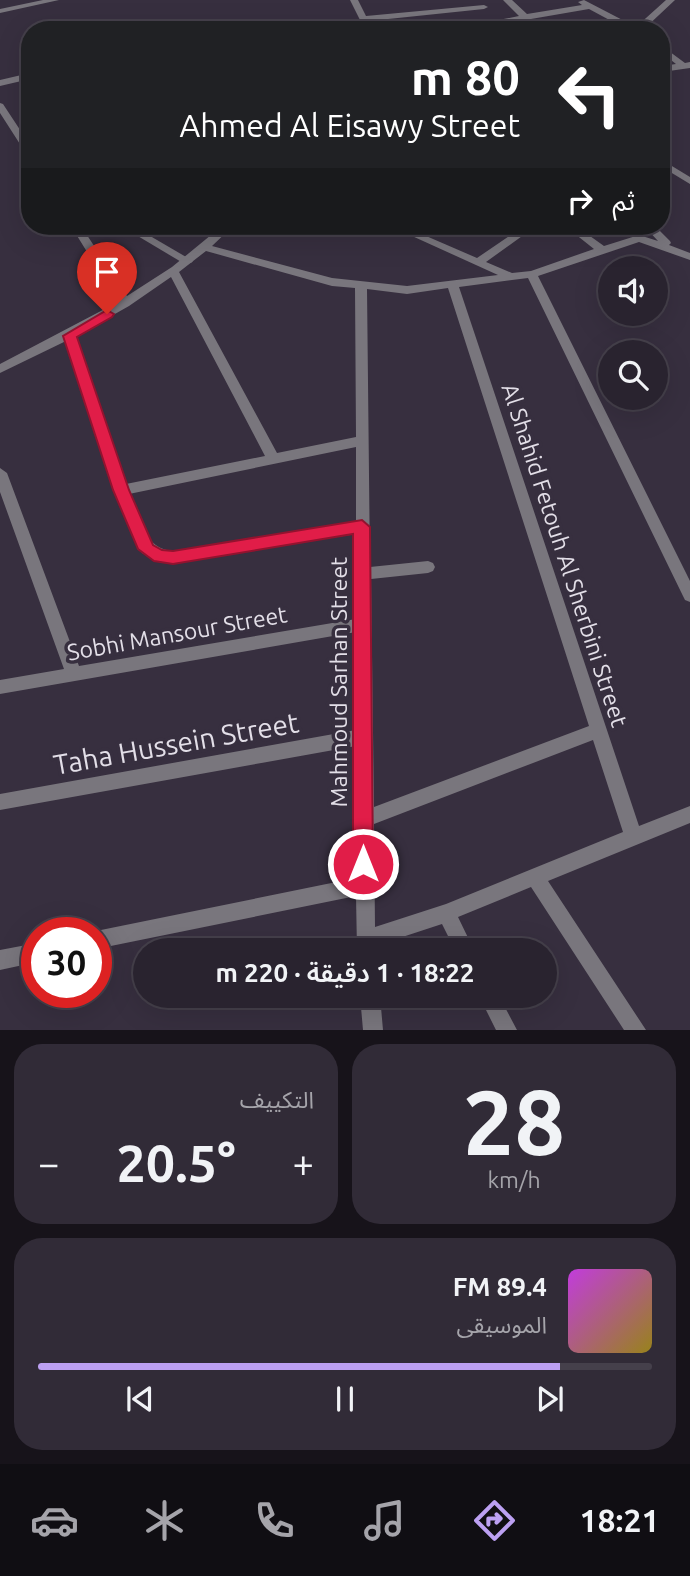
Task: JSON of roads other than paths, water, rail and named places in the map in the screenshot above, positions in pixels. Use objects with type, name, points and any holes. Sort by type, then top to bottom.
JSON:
[{"type":"street","points":[[0,10],[53,0]]},
{"type":"street","points":[[354,0],[366,19],[484,7]]},
{"type":"street","points":[[421,0],[430,14]]},
{"type":"street","points":[[507,0],[529,21]]},
{"type":"street","points":[[578,0],[619,21]]},
{"type":"street","points":[[646,21],[671,0]]},
{"type":"street","points":[[507,21],[590,6]]},
{"type":"street","points":[[670,54],[687,66]]},
{"type":"street","points":[[0,83],[21,78]]},
{"type":"street","points":[[0,106],[21,139]]},
{"type":"street","points":[[670,168],[690,181]]},
{"type":"street","points":[[82,235],[125,303]]},
{"type":"street","points":[[142,235],[187,261]]},
{"type":"street","points":[[0,369],[70,336],[125,303],[187,261],[218,235]]},
{"type":"street","points":[[425,235],[512,277]]},
{"type":"street","points":[[478,262],[518,235]]},
{"type":"street","points":[[582,235],[602,250]]},
{"type":"street","points":[[657,235],[673,252]]},
{"type":"street","points":[[205,247],[360,288],[407,290],[533,274],[639,237],[690,257]]},
{"type":"street","points":[[173,271],[274,458]]},
{"type":"street","points":[[533,274],[690,596]]},
{"type":"street","name":"Al Shahid Fetouh Al Sherbini Street","points":[[453,286],[634,838]]},
{"type":"street","name":"Mahmoud Sarhan Street","points":[[360,288],[365,938]]},
{"type":"street","points":[[70,336],[121,490],[147,549],[159,556],[173,557],[362,527]]},
{"type":"street","points":[[121,490],[361,441]]},
{"type":"street","points":[[0,473],[74,674]]},
{"type":"street","points":[[362,574],[428,567]]},
{"type":"street","name":"Sobhi Mansour Street","points":[[0,687],[362,624]]},
{"type":"street","points":[[363,820],[598,730]]},
{"type":"street","name":"Taha Hussein Street","points":[[0,802],[362,737]]},
{"type":"street","points":[[383,938],[690,814]]},
{"type":"street","points":[[535,877],[636,1030]]},
{"type":"street","points":[[112,937],[363,886]]},
{"type":"street","points":[[446,913],[459,938]]},
{"type":"street","points":[[0,960],[21,956]]},
{"type":"street","points":[[371,1008],[373,1030]]},
{"type":"street","points":[[495,1008],[507,1030]]}]
